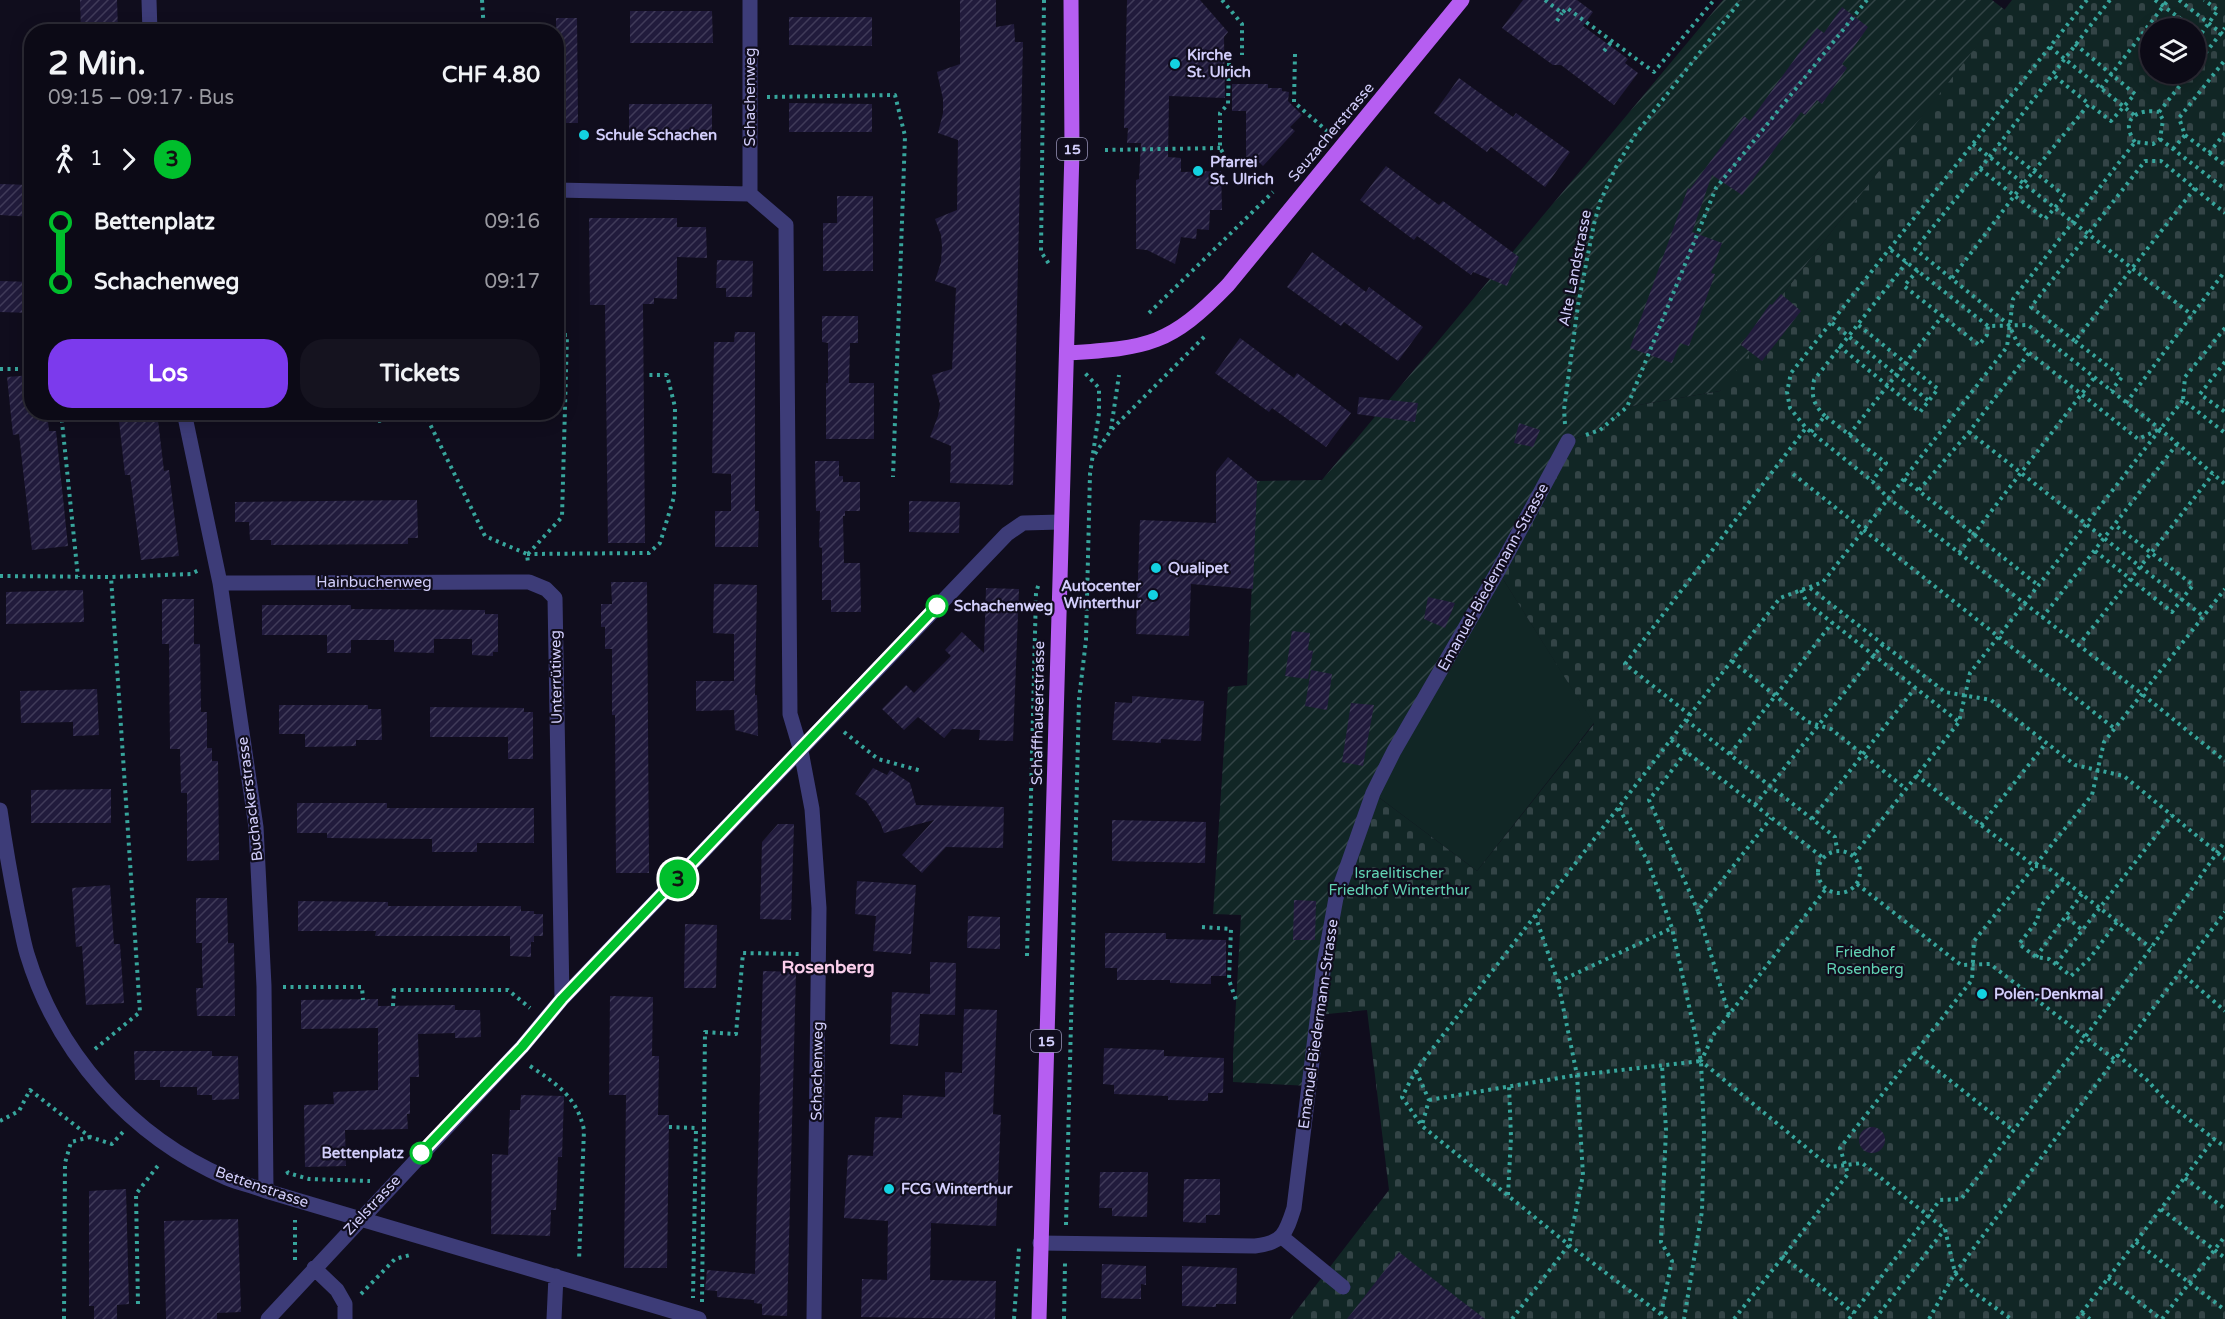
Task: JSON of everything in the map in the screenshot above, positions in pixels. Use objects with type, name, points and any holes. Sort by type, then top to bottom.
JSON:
[{"type":"main road","name":"Schaffhauserstrasse","points":[[1039,1319],[1072,150],[1071,0]]},
{"type":"main road","name":"Seuzacherstrasse","points":[[1067,353],[1144,345],[1163,338],[1200,313],[1228,285],[1462,0]]},
{"type":"street","points":[[149,0],[150,24]]},
{"type":"street","name":"Schachenweg","points":[[750,0],[750,194],[786,225],[790,714],[801,751],[812,809],[819,908],[814,1319]]},
{"type":"street","points":[[564,190],[750,194]]},
{"type":"street","name":"Buchackerstrasse","points":[[186,420],[220,583],[256,827],[264,986],[266,1191]]},
{"type":"street","name":"Emanuel-Biedermann-Strasse","points":[[1282,1237],[1294,1208],[1324,964],[1336,898],[1373,793],[1394,750],[1498,571],[1568,441]]},
{"type":"street","name":"Zielstrasse","points":[[267,1319],[522,1047],[562,999],[1006,534],[1023,523],[1061,522]]},
{"type":"street","name":"Hainbuchenweg","points":[[220,583],[529,582]]},
{"type":"street","name":"Unterrütiweg","points":[[529,582],[546,590],[555,598],[562,999]]},
{"type":"street","name":"Bettenstrasse","points":[[0,810],[7,861],[27,953],[48,1009],[80,1062],[106,1093],[134,1120],[171,1148],[228,1178],[266,1191],[556,1276],[662,1313],[698,1314]]},
{"type":"street","points":[[1040,1243],[1255,1246],[1270,1245],[1282,1237],[1343,1287]]},
{"type":"street","points":[[314,1268],[336,1290],[345,1312]]},
{"type":"street","points":[[554,1319],[556,1276]]},
{"type":"path","points":[[482,0],[484,24]]},
{"type":"path","points":[[1041,252],[1044,0]]},
{"type":"path","points":[[1222,0],[1242,24],[1242,55]]},
{"type":"path","points":[[1545,0],[1562,14]]},
{"type":"path","points":[[1557,21],[1567,8],[1654,72],[1713,0]]},
{"type":"path","name":"Alte Landstrasse","points":[[1568,441],[1564,410],[1578,305],[1600,202],[1616,167],[1635,135],[1740,0]]},
{"type":"path","points":[[1568,441],[1600,430],[1627,407],[1716,188],[1867,0]]},
{"type":"path","points":[[2087,0],[1791,373],[1786,392],[1790,408],[1806,428],[1872,481],[1888,498],[2225,761]]},
{"type":"path","points":[[2110,0],[1980,169],[1915,249],[2010,325],[2018,344],[2083,393],[2138,439],[2160,429]]},
{"type":"path","points":[[2155,0],[2180,18]]},
{"type":"path","points":[[2101,88],[2168,0]]},
{"type":"path","points":[[2179,0],[2223,35]]},
{"type":"path","points":[[2204,0],[2218,10],[2206,26]]},
{"type":"path","points":[[2206,54],[2223,35],[2225,28]]},
{"type":"path","points":[[1604,51],[1612,41]]},
{"type":"path","points":[[2052,74],[2111,121],[2125,108],[2135,94],[2075,44]]},
{"type":"path","points":[[2050,47],[2134,115]]},
{"type":"path","points":[[1295,54],[1294,102],[1329,132]]},
{"type":"path","points":[[2225,60],[2179,118],[2185,135],[2225,165]]},
{"type":"path","points":[[1229,63],[1228,104],[1220,113],[1220,148],[1231,166]]},
{"type":"path","points":[[2159,112],[2181,84]]},
{"type":"path","points":[[751,98],[895,95],[905,136],[893,477]]},
{"type":"path","points":[[1952,278],[2024,183],[2089,104]]},
{"type":"path","points":[[2141,111],[2159,112],[2163,120],[2160,139],[2152,144],[2135,142],[2130,135],[2129,125],[2134,115],[2141,111]]},
{"type":"path","points":[[2209,153],[2225,133]]},
{"type":"path","points":[[2173,149],[2185,135]]},
{"type":"path","points":[[2160,139],[2225,189]]},
{"type":"path","points":[[1667,1319],[1569,1245],[1422,1126],[1402,1097],[1416,1070],[1780,598],[1823,582],[2007,347],[2013,299],[2135,142]]},
{"type":"path","points":[[1973,144],[2192,315]]},
{"type":"path","points":[[1980,169],[2045,219],[2065,196],[1999,144]]},
{"type":"path","points":[[1105,150],[1220,148]]},
{"type":"path","points":[[2111,391],[2122,377],[2031,307],[2145,161],[2161,161],[2225,213]]},
{"type":"path","points":[[2075,341],[2195,188]]},
{"type":"path","points":[[1149,313],[1273,192]]},
{"type":"path","points":[[1891,249],[1988,326],[2028,326],[2160,429],[2225,484]]},
{"type":"path","points":[[1872,481],[1886,464],[1825,416],[1815,406],[1811,394],[1814,380],[1907,262]]},
{"type":"path","points":[[1917,270],[1904,286],[1979,345],[1987,335],[1988,326]]},
{"type":"path","points":[[2126,403],[2225,271]]},
{"type":"path","points":[[1849,435],[1943,315]]},
{"type":"path","points":[[1832,323],[1929,401]]},
{"type":"path","points":[[1839,346],[1920,412],[1929,401],[1938,389],[1857,324]]},
{"type":"path","points":[[1854,855],[1959,722],[1970,673],[2183,400],[2185,377],[2225,328]]},
{"type":"path","points":[[529,582],[527,554],[562,517],[567,335],[564,335]]},
{"type":"path","points":[[1093,457],[1111,430],[1195,348]]},
{"type":"path","points":[[1064,1319],[1079,699],[1086,640],[1090,474],[1099,413],[1099,388],[1067,353]]},
{"type":"path","points":[[1919,490],[1969,432],[2029,353]]},
{"type":"path","points":[[2225,362],[2200,394],[2225,412]]},
{"type":"path","points":[[0,369],[24,369]]},
{"type":"path","points":[[427,420],[485,536],[527,554],[649,553],[660,543],[674,497],[675,407],[667,375],[645,375]]},
{"type":"path","points":[[1111,430],[1119,375]]},
{"type":"path","points":[[1959,553],[2094,378]]},
{"type":"path","points":[[2183,400],[2225,433]]},
{"type":"path","points":[[1811,432],[1825,416]]},
{"type":"path","points":[[62,420],[78,577]]},
{"type":"path","points":[[378,421],[385,420]]},
{"type":"path","points":[[1690,715],[1625,664],[1806,428]]},
{"type":"path","points":[[1969,432],[2203,616]]},
{"type":"path","points":[[2042,618],[2177,444]]},
{"type":"path","points":[[1793,474],[2115,729]]},
{"type":"path","points":[[2078,646],[2213,474]]},
{"type":"path","points":[[1904,479],[2038,585]]},
{"type":"path","points":[[2095,551],[2172,612],[2193,585],[2115,525]]},
{"type":"path","points":[[0,576],[111,577],[191,574],[214,563]]},
{"type":"path","points":[[80,1062],[140,1012],[111,577]]},
{"type":"path","points":[[1810,587],[1945,692],[1991,700],[2075,765],[2124,776],[2225,859]]},
{"type":"path","points":[[1734,1319],[1848,1174],[1840,1148],[1972,980],[1974,941],[2092,795],[2104,742],[2225,589]]},
{"type":"path","points":[[1801,590],[1807,603],[1959,722]]},
{"type":"path","points":[[1027,962],[1036,593]]},
{"type":"path","points":[[1730,754],[1777,697],[1832,623]]},
{"type":"path","points":[[1755,805],[1883,644]]},
{"type":"path","points":[[1732,661],[1808,722],[1831,729],[1905,789]]},
{"type":"path","points":[[1812,819],[1915,688]]},
{"type":"path","points":[[1686,720],[1835,837],[1837,849]]},
{"type":"path","points":[[839,728],[878,759],[922,771]]},
{"type":"path","points":[[1671,740],[1822,857]]},
{"type":"path","points":[[1981,825],[2046,743]]},
{"type":"path","points":[[1686,752],[1649,800],[1698,910],[1729,1015]]},
{"type":"path","points":[[1916,775],[2034,866],[2047,867],[2151,948]]},
{"type":"path","points":[[1619,808],[1648,862],[1672,928],[1701,1061],[1704,1133],[1702,1211],[1684,1319]]},
{"type":"path","points":[[2056,964],[2172,815]]},
{"type":"path","points":[[1698,910],[1771,818]]},
{"type":"path","points":[[1849,1319],[1940,1200],[1961,1199],[2151,948],[2225,841]]},
{"type":"path","points":[[1837,849],[1854,855],[1861,869],[1857,885],[1842,894],[1826,890],[1816,874],[1822,857],[1837,849]]},
{"type":"path","points":[[2062,879],[2040,907],[2037,921],[2019,944],[2036,957],[2049,959],[2071,976],[2090,958],[2117,922]]},
{"type":"path","points":[[1857,885],[1961,965],[1990,964],[2106,1053],[2116,1057],[2147,1080],[2168,1103],[2225,1147]]},
{"type":"path","points":[[1701,1061],[1714,1034],[1826,890]]},
{"type":"path","points":[[2036,957],[2082,894]]},
{"type":"path","points":[[1929,1319],[1955,1273],[2225,912]]},
{"type":"path","points":[[1512,1319],[1569,1245],[1583,1175],[1578,1075],[1558,982],[1535,915]]},
{"type":"path","points":[[2067,917],[2082,930]]},
{"type":"path","points":[[1202,927],[1230,929],[1229,980],[1236,1000]]},
{"type":"path","points":[[1558,982],[1672,928]]},
{"type":"path","points":[[698,1314],[705,1032],[736,1034],[743,953],[818,954]]},
{"type":"path","points":[[2179,971],[2225,1011]]},
{"type":"path","points":[[264,986],[362,987],[363,1000]]},
{"type":"path","points":[[393,1006],[394,990],[508,990],[531,1009]]},
{"type":"path","points":[[1914,1052],[2014,1131]]},
{"type":"path","points":[[1429,1100],[1578,1075],[1701,1061],[1830,1167],[1862,1163],[1945,1229],[1955,1273],[1972,1291],[2011,1319]]},
{"type":"path","points":[[526,1063],[561,1087],[581,1114],[584,1130],[579,1260]]},
{"type":"path","points":[[1661,1314],[1672,1261],[1661,1242],[1666,1130],[1662,1065]]},
{"type":"path","points":[[1416,1070],[1429,1100],[1422,1126]]},
{"type":"path","points":[[1508,1196],[1511,1137],[1509,1086]]},
{"type":"path","points":[[0,1121],[19,1111],[30,1090],[90,1137],[112,1144],[124,1131]]},
{"type":"path","points":[[669,1127],[696,1128],[698,1314]]},
{"type":"path","points":[[64,1319],[65,1163],[71,1142],[90,1137]]},
{"type":"path","points":[[2077,1319],[2214,1139]]},
{"type":"path","points":[[138,1304],[136,1194],[162,1160]]},
{"type":"path","points":[[287,1162],[288,1173],[309,1179],[370,1181]]},
{"type":"path","points":[[2185,1178],[2225,1209]]},
{"type":"path","points":[[2161,1209],[2225,1258]]},
{"type":"path","points":[[295,1267],[296,1219]]},
{"type":"path","points":[[1875,1319],[1945,1229]]},
{"type":"path","points":[[2108,1278],[2162,1319],[2225,1236]]},
{"type":"path","points":[[1014,1319],[1020,1238]]},
{"type":"path","points":[[2136,1242],[2225,1310]]},
{"type":"path","points":[[345,1312],[395,1259],[415,1254]]},
{"type":"path","points":[[1782,1256],[1854,1312]]},
{"type":"path","points":[[2082,1313],[2090,1319]]},
{"type":"green space","points":[[1723,0],[1992,0],[2005,10],[1741,344],[1751,352],[1720,391],[1627,407],[1600,430],[1568,441],[1394,751],[1336,898],[1310,1086],[1233,1082],[1241,915],[1213,914],[1228,687],[1247,685],[1257,481],[1322,480]]},
{"type":"green space","name":"Friedhof Rosenberg","points":[[2012,0],[2225,0],[2225,1319],[1290,1319],[1389,1190],[1367,1010],[1318,1015],[1324,964],[1373,793],[1477,871],[1594,724],[1498,571],[1568,441],[1600,430],[1627,407],[1720,391],[1741,345]]},
{"type":"green space","points":[[1498,571],[1594,723],[1477,871],[1373,793]]},
{"type":"building","points":[[80,0],[117,0],[118,24],[81,24]]},
{"type":"building","points":[[960,0],[996,0],[996,27],[1014,24],[1015,42],[1023,42],[1013,485],[950,483],[951,446],[930,437],[940,404],[932,375],[952,369],[956,288],[935,281],[941,262],[942,247],[941,235],[935,219],[957,210],[958,140],[938,133],[943,113],[943,99],[937,72],[960,64]]},
{"type":"building","name":"Kirche St. Ulrich","points":[[1127,0],[1200,0],[1228,32],[1224,37],[1225,98],[1169,96],[1168,157],[1181,158],[1181,172],[1221,171],[1222,210],[1210,210],[1209,230],[1197,229],[1196,239],[1181,237],[1175,264],[1147,250],[1136,249],[1136,180],[1139,179],[1141,143],[1127,143],[1128,128],[1124,128]]},
{"type":"building","points":[[1523,0],[1577,0],[1593,12],[1583,26],[1628,59],[1625,63],[1638,73],[1614,105],[1561,65],[1553,65],[1502,28]]},
{"type":"building","points":[[1842,7],[1868,27],[1842,64],[1847,68],[1822,104],[1817,100],[1805,115],[1801,112],[1742,195],[1712,175],[1692,232],[1722,243],[1711,273],[1715,274],[1689,346],[1680,343],[1672,363],[1630,348],[1688,188],[1690,189],[1744,116],[1750,121],[1817,28],[1824,33]]},
{"type":"building","points":[[630,11],[712,11],[713,43],[630,43]]},
{"type":"building","points":[[789,17],[872,17],[872,46],[789,45]]},
{"type":"building","points":[[556,18],[577,18],[578,123],[564,123],[564,24],[556,24]]},
{"type":"building","points":[[1459,78],[1513,117],[1516,113],[1570,152],[1545,187],[1491,147],[1487,152],[1434,113]]},
{"type":"building","points":[[1232,84],[1268,84],[1268,88],[1282,88],[1282,91],[1289,92],[1288,101],[1302,115],[1290,127],[1295,131],[1263,166],[1254,157],[1246,158],[1246,111],[1232,111]]},
{"type":"building","points":[[789,103],[872,104],[872,132],[789,132]]},
{"type":"building","points":[[629,104],[712,104],[712,133],[629,132]]},
{"type":"building","points":[[1386,166],[1439,205],[1443,201],[1519,257],[1507,286],[1473,272],[1471,275],[1417,236],[1414,240],[1360,200]]},
{"type":"building","points":[[0,184],[24,185],[24,216],[0,215]]},
{"type":"building","points":[[837,196],[873,196],[873,271],[823,271],[823,223],[837,223]]},
{"type":"building","points":[[589,218],[677,218],[677,227],[706,227],[707,258],[677,257],[677,299],[654,298],[654,304],[643,304],[645,543],[608,543],[605,305],[590,305]]},
{"type":"building","points":[[1312,252],[1366,292],[1369,287],[1423,327],[1398,361],[1344,322],[1341,326],[1287,287]]},
{"type":"building","points":[[717,260],[753,261],[752,297],[726,297],[726,288],[716,288]]},
{"type":"building","points":[[0,281],[24,282],[24,313],[0,312]]},
{"type":"building","points":[[1781,294],[1801,311],[1762,361],[1741,345],[1770,304],[1772,305]]},
{"type":"building","points":[[822,316],[858,316],[858,343],[850,343],[849,383],[874,383],[874,439],[826,439],[828,343],[822,342]]},
{"type":"building","points":[[735,332],[755,332],[755,511],[759,511],[758,547],[715,547],[715,511],[731,511],[731,474],[712,473],[714,342],[734,342]]},
{"type":"building","points":[[1240,338],[1294,378],[1297,373],[1351,413],[1326,447],[1272,408],[1269,412],[1215,373]]},
{"type":"building","points":[[24,376],[24,420],[48,420],[49,431],[56,431],[68,546],[32,550],[19,434],[13,435],[7,377]]},
{"type":"building","points":[[1359,397],[1418,403],[1415,422],[1357,414]]},
{"type":"building","points":[[119,420],[158,420],[164,471],[169,470],[179,556],[141,560],[130,475],[125,475]]},
{"type":"building","points":[[1519,423],[1540,430],[1533,447],[1514,443]]},
{"type":"building","points":[[1228,457],[1257,481],[1253,589],[1191,584],[1189,636],[1136,634],[1140,520],[1216,523],[1216,472]]},
{"type":"building","points":[[815,461],[839,461],[839,476],[843,476],[843,482],[860,482],[860,511],[845,511],[845,516],[843,516],[844,563],[860,563],[861,612],[831,612],[831,600],[822,600],[822,548],[819,547],[820,511],[816,511]]},
{"type":"building","points":[[417,500],[418,538],[408,538],[408,544],[271,545],[271,540],[250,540],[249,522],[235,522],[235,502]]},
{"type":"building","points":[[909,501],[960,502],[959,533],[909,532]]},
{"type":"building","points":[[611,582],[647,582],[649,873],[616,873],[615,715],[612,715],[612,649],[605,649],[605,627],[601,627],[601,604],[612,604]]},
{"type":"building","points":[[714,584],[757,585],[755,695],[757,695],[758,736],[735,730],[734,710],[696,711],[696,681],[734,681],[734,634],[713,633]]},
{"type":"building","points":[[986,588],[1019,589],[1013,741],[979,740],[980,730],[952,729],[944,738],[918,717],[904,730],[882,709],[906,685],[914,693],[951,656],[945,650],[962,632],[984,653]]},
{"type":"building","points":[[83,590],[84,622],[6,624],[6,592]]},
{"type":"building","points":[[1428,597],[1455,603],[1445,628],[1424,619]]},
{"type":"building","points":[[162,599],[194,599],[194,644],[200,644],[201,712],[207,712],[207,748],[212,748],[212,761],[218,761],[219,860],[187,861],[187,793],[181,793],[180,749],[170,749],[169,644],[162,644]]},
{"type":"building","points":[[262,605],[351,605],[351,609],[485,610],[485,614],[498,614],[498,652],[493,652],[493,656],[472,655],[472,639],[434,639],[434,653],[394,652],[394,640],[351,640],[351,653],[327,653],[327,635],[262,635]]},
{"type":"building","points":[[1292,631],[1310,633],[1308,650],[1313,651],[1308,679],[1285,676]]},
{"type":"building","points":[[1311,670],[1332,674],[1327,710],[1305,706]]},
{"type":"building","points":[[97,689],[99,735],[73,736],[73,722],[21,723],[20,691]]},
{"type":"building","points":[[1132,696],[1204,701],[1201,741],[1161,739],[1161,743],[1112,740],[1115,702],[1132,703]]},
{"type":"building","points":[[1351,703],[1374,705],[1363,766],[1342,762]]},
{"type":"building","points":[[279,705],[368,705],[368,709],[381,709],[382,740],[356,740],[356,746],[305,747],[305,734],[279,734]]},
{"type":"building","points":[[430,707],[524,708],[524,712],[533,712],[533,759],[508,759],[508,737],[430,737]]},
{"type":"building","points":[[873,768],[887,775],[890,770],[910,783],[916,805],[1004,807],[1003,848],[946,847],[922,873],[902,855],[934,820],[884,833],[880,822],[866,801],[855,794]]},
{"type":"building","points":[[111,789],[111,823],[31,823],[31,790]]},
{"type":"building","points":[[297,803],[387,803],[387,808],[534,808],[534,843],[477,843],[477,852],[432,852],[432,839],[327,838],[327,833],[297,833]]},
{"type":"building","points":[[1112,820],[1206,822],[1205,863],[1112,861]]},
{"type":"building","points":[[778,824],[794,824],[791,920],[760,919],[762,842]]},
{"type":"building","points":[[857,881],[916,885],[911,954],[873,951],[876,916],[855,914]]},
{"type":"building","points":[[110,885],[114,944],[120,944],[124,1003],[86,1005],[82,946],[76,947],[72,888]]},
{"type":"building","points":[[196,898],[227,898],[228,943],[234,943],[235,1016],[197,1016],[196,988],[203,988],[202,943],[196,943]]},
{"type":"building","points":[[1294,900],[1316,901],[1315,940],[1293,940]]},
{"type":"building","points":[[298,901],[388,902],[388,906],[521,906],[521,911],[543,914],[543,936],[534,936],[534,942],[531,942],[531,957],[510,956],[510,936],[375,936],[376,931],[298,931]]},
{"type":"building","points":[[968,916],[1000,917],[1000,949],[967,948]]},
{"type":"building","points":[[685,924],[717,925],[716,988],[684,988]]},
{"type":"building","points":[[1105,933],[1166,933],[1166,939],[1226,940],[1226,976],[1211,976],[1211,984],[1170,983],[1170,980],[1117,980],[1117,968],[1105,968]]},
{"type":"building","points":[[930,962],[956,963],[955,1015],[920,1014],[918,1046],[890,1044],[892,992],[930,994]]},
{"type":"building","points":[[763,971],[796,972],[787,1316],[762,1315],[762,1304],[754,1303],[754,1300],[717,1297],[717,1291],[705,1290],[707,1270],[755,1274]]},
{"type":"building","points":[[610,996],[653,997],[652,1056],[659,1056],[658,1115],[669,1115],[667,1268],[624,1268],[626,1095],[609,1095]]},
{"type":"building","points":[[378,999],[378,1006],[455,1005],[455,1010],[480,1010],[481,1037],[455,1038],[455,1033],[418,1034],[419,1077],[410,1077],[408,1129],[345,1130],[346,1166],[305,1167],[304,1105],[334,1104],[333,1092],[378,1090],[378,1028],[301,1029],[301,1000]]},
{"type":"building","points":[[964,1009],[997,1010],[993,1114],[1001,1115],[996,1226],[931,1223],[930,1280],[996,1281],[995,1319],[861,1317],[862,1279],[887,1280],[888,1221],[844,1218],[848,1155],[873,1156],[875,1117],[902,1118],[903,1095],[945,1097],[945,1072],[962,1073]]},
{"type":"building","points":[[1104,1048],[1164,1050],[1164,1056],[1224,1058],[1223,1093],[1208,1093],[1208,1101],[1168,1100],[1168,1096],[1114,1094],[1114,1085],[1103,1084]]},
{"type":"building","points":[[134,1051],[212,1051],[212,1056],[238,1056],[239,1099],[212,1100],[212,1095],[197,1095],[197,1087],[160,1087],[160,1080],[135,1080]]},
{"type":"building","points":[[521,1095],[564,1096],[562,1157],[558,1157],[556,1210],[551,1210],[550,1236],[491,1234],[492,1154],[508,1155],[510,1110],[520,1110]]},
{"type":"building","points":[[1872,1127],[1881,1131],[1885,1140],[1881,1149],[1872,1153],[1863,1149],[1859,1140],[1863,1131]]},
{"type":"building","points":[[1100,1172],[1148,1172],[1147,1217],[1112,1216],[1112,1208],[1099,1208]]},
{"type":"building","points":[[1184,1179],[1220,1179],[1220,1215],[1206,1215],[1206,1223],[1183,1222]]},
{"type":"building","points":[[126,1189],[129,1304],[117,1305],[117,1319],[94,1319],[94,1306],[89,1306],[89,1191]]},
{"type":"building","points":[[238,1219],[241,1312],[217,1313],[217,1319],[166,1319],[164,1221]]},
{"type":"building","points":[[1399,1252],[1455,1296],[1485,1319],[1347,1319]]},
{"type":"building","points":[[1102,1264],[1146,1266],[1146,1285],[1141,1284],[1141,1299],[1101,1298]]},
{"type":"building","points":[[1182,1266],[1237,1268],[1236,1304],[1216,1304],[1216,1307],[1182,1306]]},
{"type":"bus line","name":"3","points":[[421,1153],[522,1047],[562,999],[937,606]]},
{"type":"place","name":"Kirche St. Ulrich","points":[[1175,64]]},
{"type":"place","name":"Schule Schachen","points":[[584,135]]},
{"type":"place","name":"Pfarrei St. Ulrich","points":[[1198,171]]},
{"type":"place","name":"Qualipet","points":[[1156,568]]},
{"type":"place","name":"Autocenter Winterthur","points":[[1153,595]]},
{"type":"place","name":"Schachenweg","points":[[937,606]]},
{"type":"place","name":"Polen-Denkmal","points":[[1982,994]]},
{"type":"place","name":"Bettenplatz","points":[[421,1153]]},
{"type":"place","name":"FCG Winterthur","points":[[889,1189]]},
{"type":"district","name":"Rosenberg","points":[[828,967]]},
{"type":"park label","name":"Israelitischer Friedhof Winterthur","points":[[1399,882]]}]
